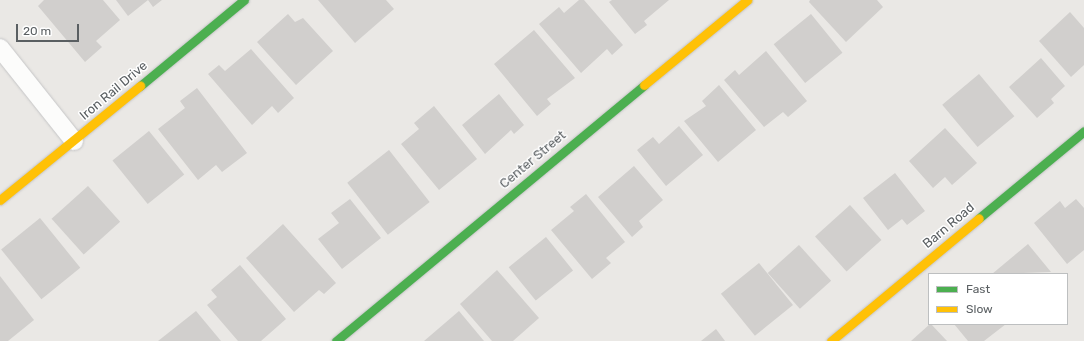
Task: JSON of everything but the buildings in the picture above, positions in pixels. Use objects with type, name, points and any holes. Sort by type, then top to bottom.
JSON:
[{"type":"street","name":"Iron Rail Drive","points":[[0,200],[74,141],[244,0]]},
{"type":"street","name":"Center Street","points":[[336,341],[747,0]]},
{"type":"street","points":[[0,48],[74,141]]},
{"type":"street","name":"Barn Road","points":[[831,341],[1084,131]]},
{"type":"traffic: fast","points":[[140,86],[244,0]]},
{"type":"traffic: fast","points":[[336,341],[644,85]]},
{"type":"traffic: fast","points":[[979,218],[1084,131]]},
{"type":"traffic: slow","points":[[644,85],[747,0]]},
{"type":"traffic: slow","points":[[0,200],[140,86]]},
{"type":"traffic: slow","points":[[831,341],[979,218]]}]
